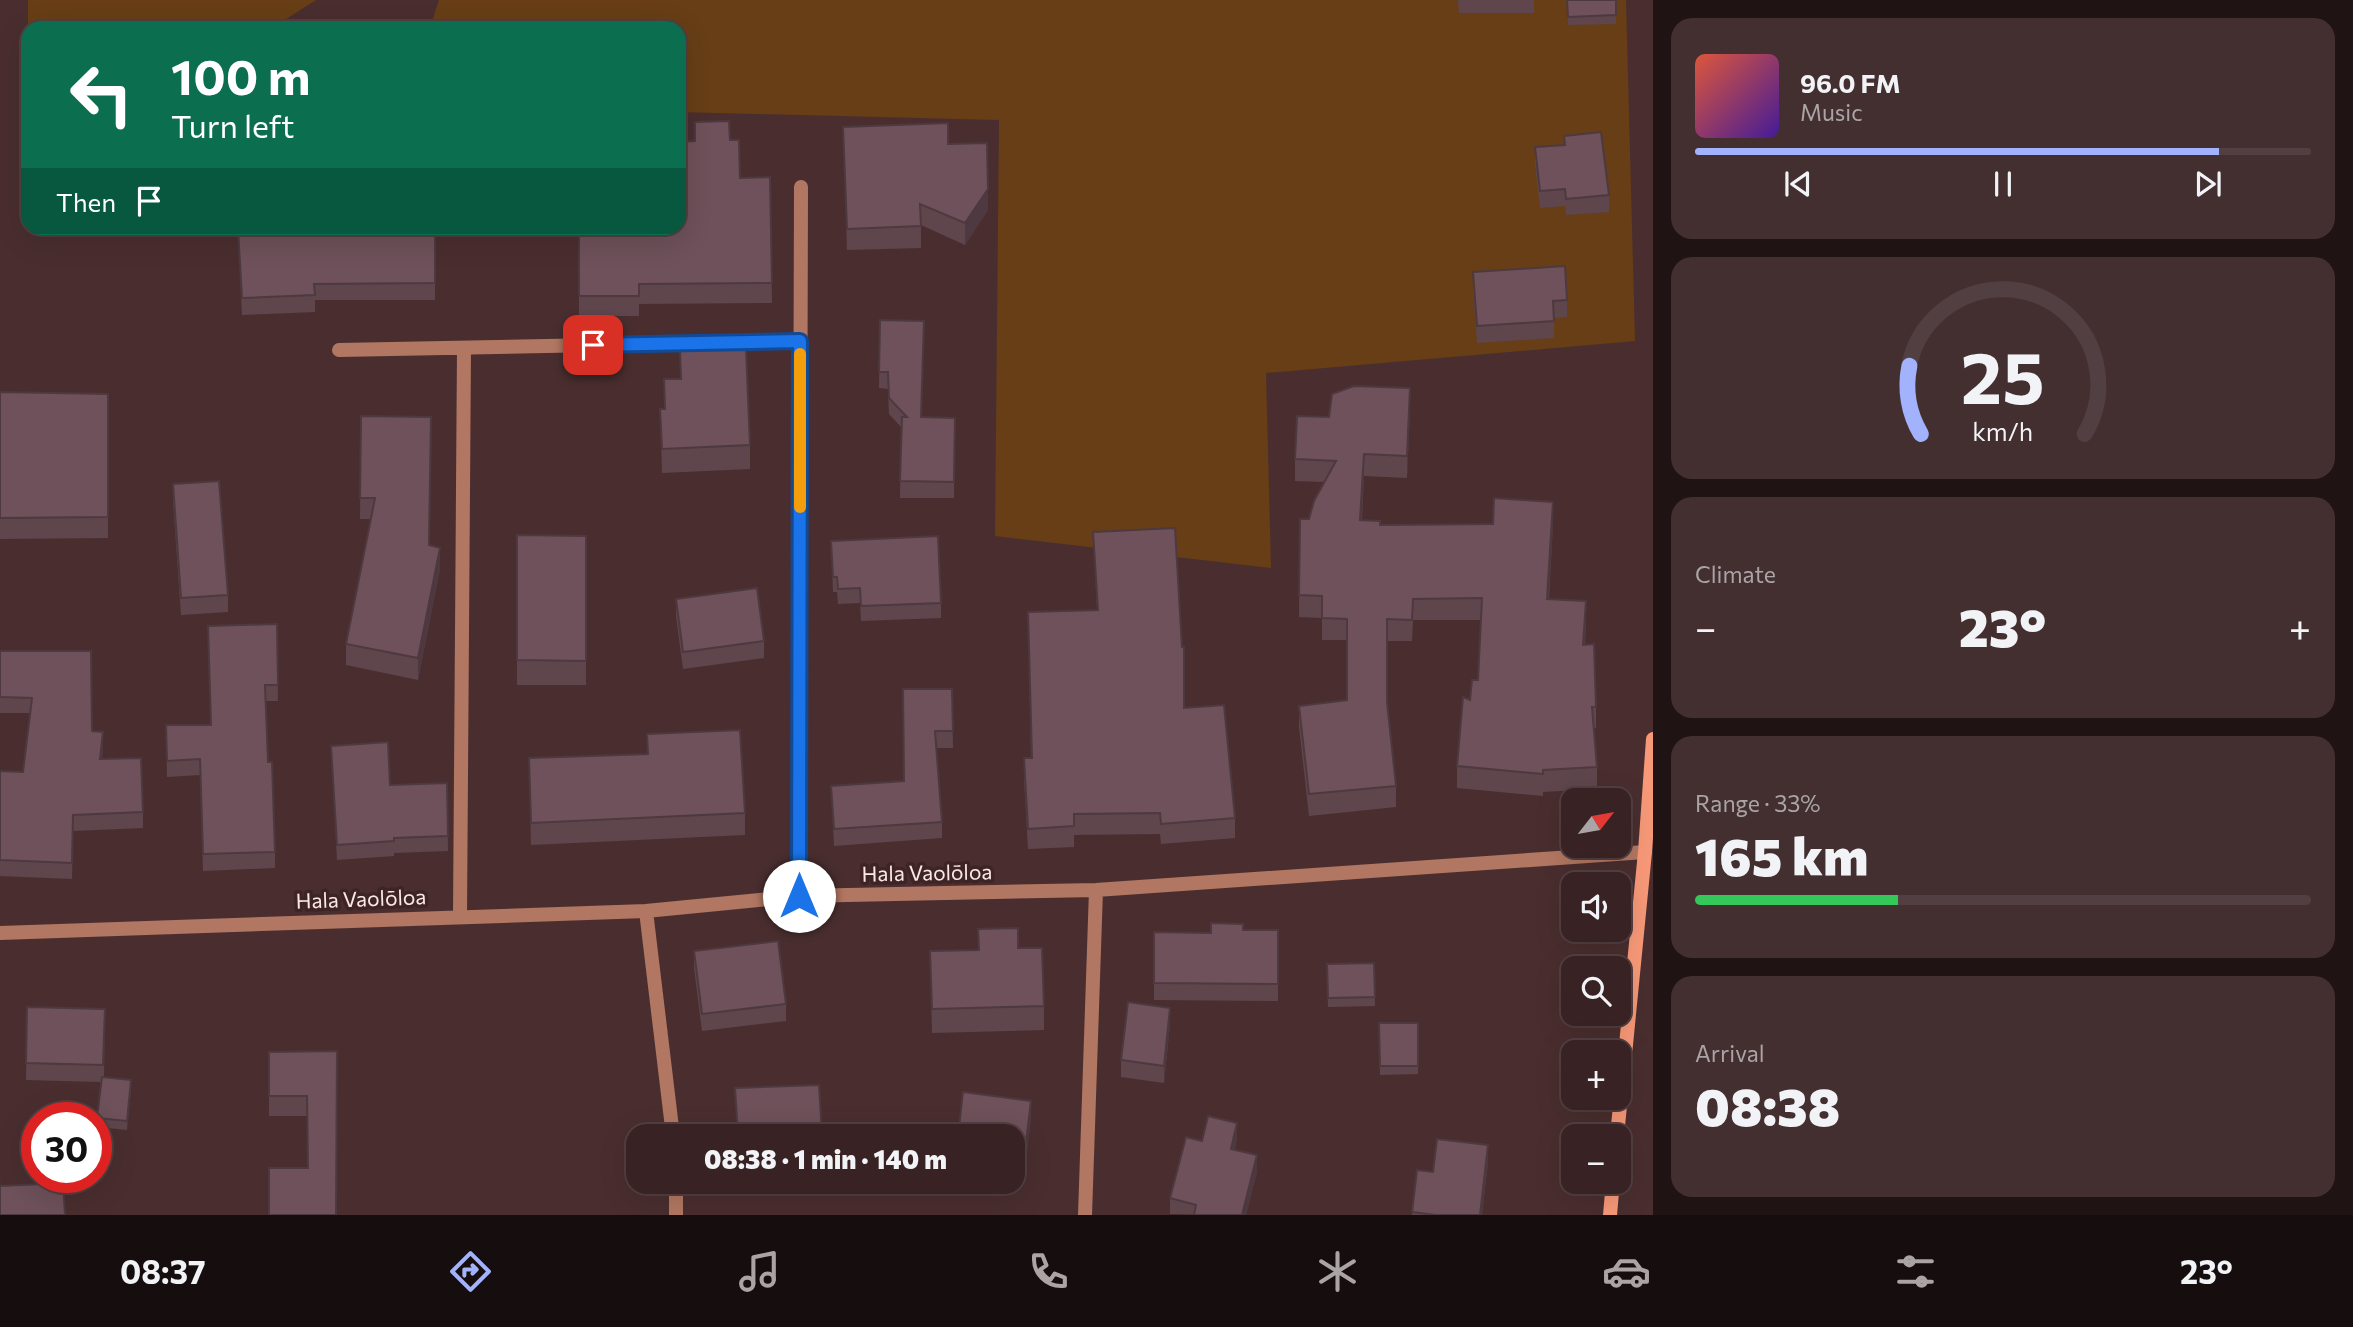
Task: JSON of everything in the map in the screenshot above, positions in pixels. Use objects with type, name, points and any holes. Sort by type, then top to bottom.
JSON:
[{"type":"main road","points":[[1618,1124],[1645,852],[1653,739]]},
{"type":"main road","points":[[1610,1215],[1612,1194]]},
{"type":"street","points":[[799,896],[801,187]]},
{"type":"street","points":[[339,350],[800,341]]},
{"type":"street","points":[[460,916],[464,348]]},
{"type":"street","name":"Hala Vaolōloa","points":[[0,933],[646,911],[799,896],[1096,890],[1645,852]]},
{"type":"street","points":[[1085,1215],[1096,890]]},
{"type":"street","points":[[646,911],[672,1124]]},
{"type":"street","points":[[676,1194],[676,1215]]},
{"type":"shaded area","points":[[28,0],[316,0],[283,21],[28,21]]},
{"type":"shaded area","points":[[439,0],[1626,0],[1635,341],[1266,373],[1271,568],[995,536],[999,120],[686,112],[686,21],[432,21]]},
{"type":"building","points":[[1567,0],[1616,0],[1616,15],[1568,17]]},
{"type":"building","points":[[729,121],[730,140],[739,140],[740,178],[770,177],[772,283],[639,284],[639,296],[579,296],[579,235],[686,235],[686,142],[695,141],[695,122]]},
{"type":"building","points":[[948,123],[948,144],[987,143],[988,189],[965,223],[920,204],[921,226],[847,229],[843,127]]},
{"type":"building","points":[[1601,132],[1609,195],[1566,199],[1565,189],[1540,191],[1535,147],[1565,145],[1564,136]]},
{"type":"building","points":[[238,235],[435,235],[435,283],[314,284],[315,295],[242,298]]},
{"type":"building","points":[[1565,266],[1567,300],[1553,301],[1554,321],[1477,326],[1473,272]]},
{"type":"building","points":[[880,320],[924,321],[921,417],[955,418],[954,482],[900,481],[902,417],[907,417],[889,398],[888,372],[879,372]]},
{"type":"building","points":[[746,348],[750,445],[662,449],[660,409],[665,409],[664,379],[681,379],[680,350]]},
{"type":"building","points":[[1354,386],[1410,388],[1407,456],[1364,454],[1360,520],[1380,521],[1380,525],[1493,524],[1494,498],[1553,502],[1547,599],[1586,601],[1583,645],[1594,644],[1596,707],[1592,707],[1597,767],[1543,770],[1543,774],[1457,766],[1463,697],[1470,700],[1472,680],[1478,680],[1482,598],[1413,599],[1412,620],[1387,619],[1387,702],[1396,786],[1309,794],[1299,706],[1347,700],[1347,619],[1322,618],[1322,596],[1299,595],[1300,519],[1309,519],[1314,501],[1336,461],[1295,459],[1297,416],[1329,417],[1332,394]]},
{"type":"building","points":[[0,392],[108,394],[108,517],[0,518]]},
{"type":"building","points":[[361,416],[431,417],[429,545],[440,548],[418,658],[346,644],[375,498],[360,498]]},
{"type":"building","points":[[219,481],[228,595],[181,598],[173,484]]},
{"type":"building","points":[[1175,528],[1184,647],[1184,708],[1224,705],[1235,818],[1161,824],[1160,813],[1074,814],[1074,826],[1028,829],[1024,758],[1032,758],[1028,612],[1098,610],[1093,532]]},
{"type":"building","points":[[517,535],[586,536],[586,661],[517,660]]},
{"type":"building","points":[[938,536],[941,603],[861,606],[860,588],[838,589],[837,577],[833,577],[831,541]]},
{"type":"building","points":[[757,588],[764,641],[683,652],[676,599]]},
{"type":"building","points":[[277,624],[278,685],[265,685],[268,762],[272,762],[275,852],[203,854],[200,759],[167,761],[166,725],[211,725],[208,626]]},
{"type":"building","points":[[0,651],[91,651],[92,731],[103,732],[100,759],[141,758],[143,812],[73,815],[72,863],[0,860],[0,771],[23,772],[32,698],[0,697]]},
{"type":"building","points":[[903,689],[952,689],[953,731],[935,731],[942,822],[834,829],[831,786],[904,781]]},
{"type":"building","points":[[740,730],[745,813],[531,823],[529,758],[648,754],[647,734]]},
{"type":"building","points":[[388,742],[390,785],[447,783],[448,836],[394,838],[394,841],[337,845],[331,746]]},
{"type":"building","points":[[1211,923],[1243,924],[1243,930],[1278,930],[1278,984],[1154,983],[1154,932],[1211,933]]},
{"type":"building","points":[[1018,928],[1018,948],[1042,948],[1044,1006],[932,1009],[930,951],[979,950],[978,929]]},
{"type":"building","points":[[778,941],[786,1004],[702,1014],[694,951]]},
{"type":"building","points":[[1374,963],[1375,997],[1328,998],[1327,964]]},
{"type":"building","points":[[1128,1002],[1170,1008],[1164,1066],[1121,1060]]},
{"type":"building","points":[[27,1007],[105,1009],[103,1065],[26,1063]]},
{"type":"building","points":[[1379,1023],[1418,1023],[1418,1066],[1380,1066]]},
{"type":"building","points":[[337,1051],[336,1215],[269,1215],[269,1168],[308,1168],[307,1096],[269,1096],[269,1052]]},
{"type":"building","points":[[102,1077],[131,1080],[127,1121],[112,1120],[112,1102],[99,1102]]},
{"type":"building","points":[[819,1085],[821,1124],[737,1124],[735,1088]]},
{"type":"building","points":[[963,1092],[1031,1101],[1025,1150],[1025,1124],[959,1124]]},
{"type":"building","points":[[1208,1116],[1237,1123],[1231,1149],[1257,1155],[1242,1215],[1194,1215],[1196,1205],[1170,1198],[1186,1137],[1202,1141]]},
{"type":"building","points":[[1437,1139],[1488,1145],[1480,1215],[1412,1212],[1417,1170],[1433,1172]]},
{"type":"building","points":[[21,1185],[21,1193],[64,1193],[65,1215],[0,1215],[0,1186]]},
{"type":"slow traffic","points":[[800,354],[800,507]]},
{"type":"route","points":[[593,345],[800,341],[799,896]]}]
